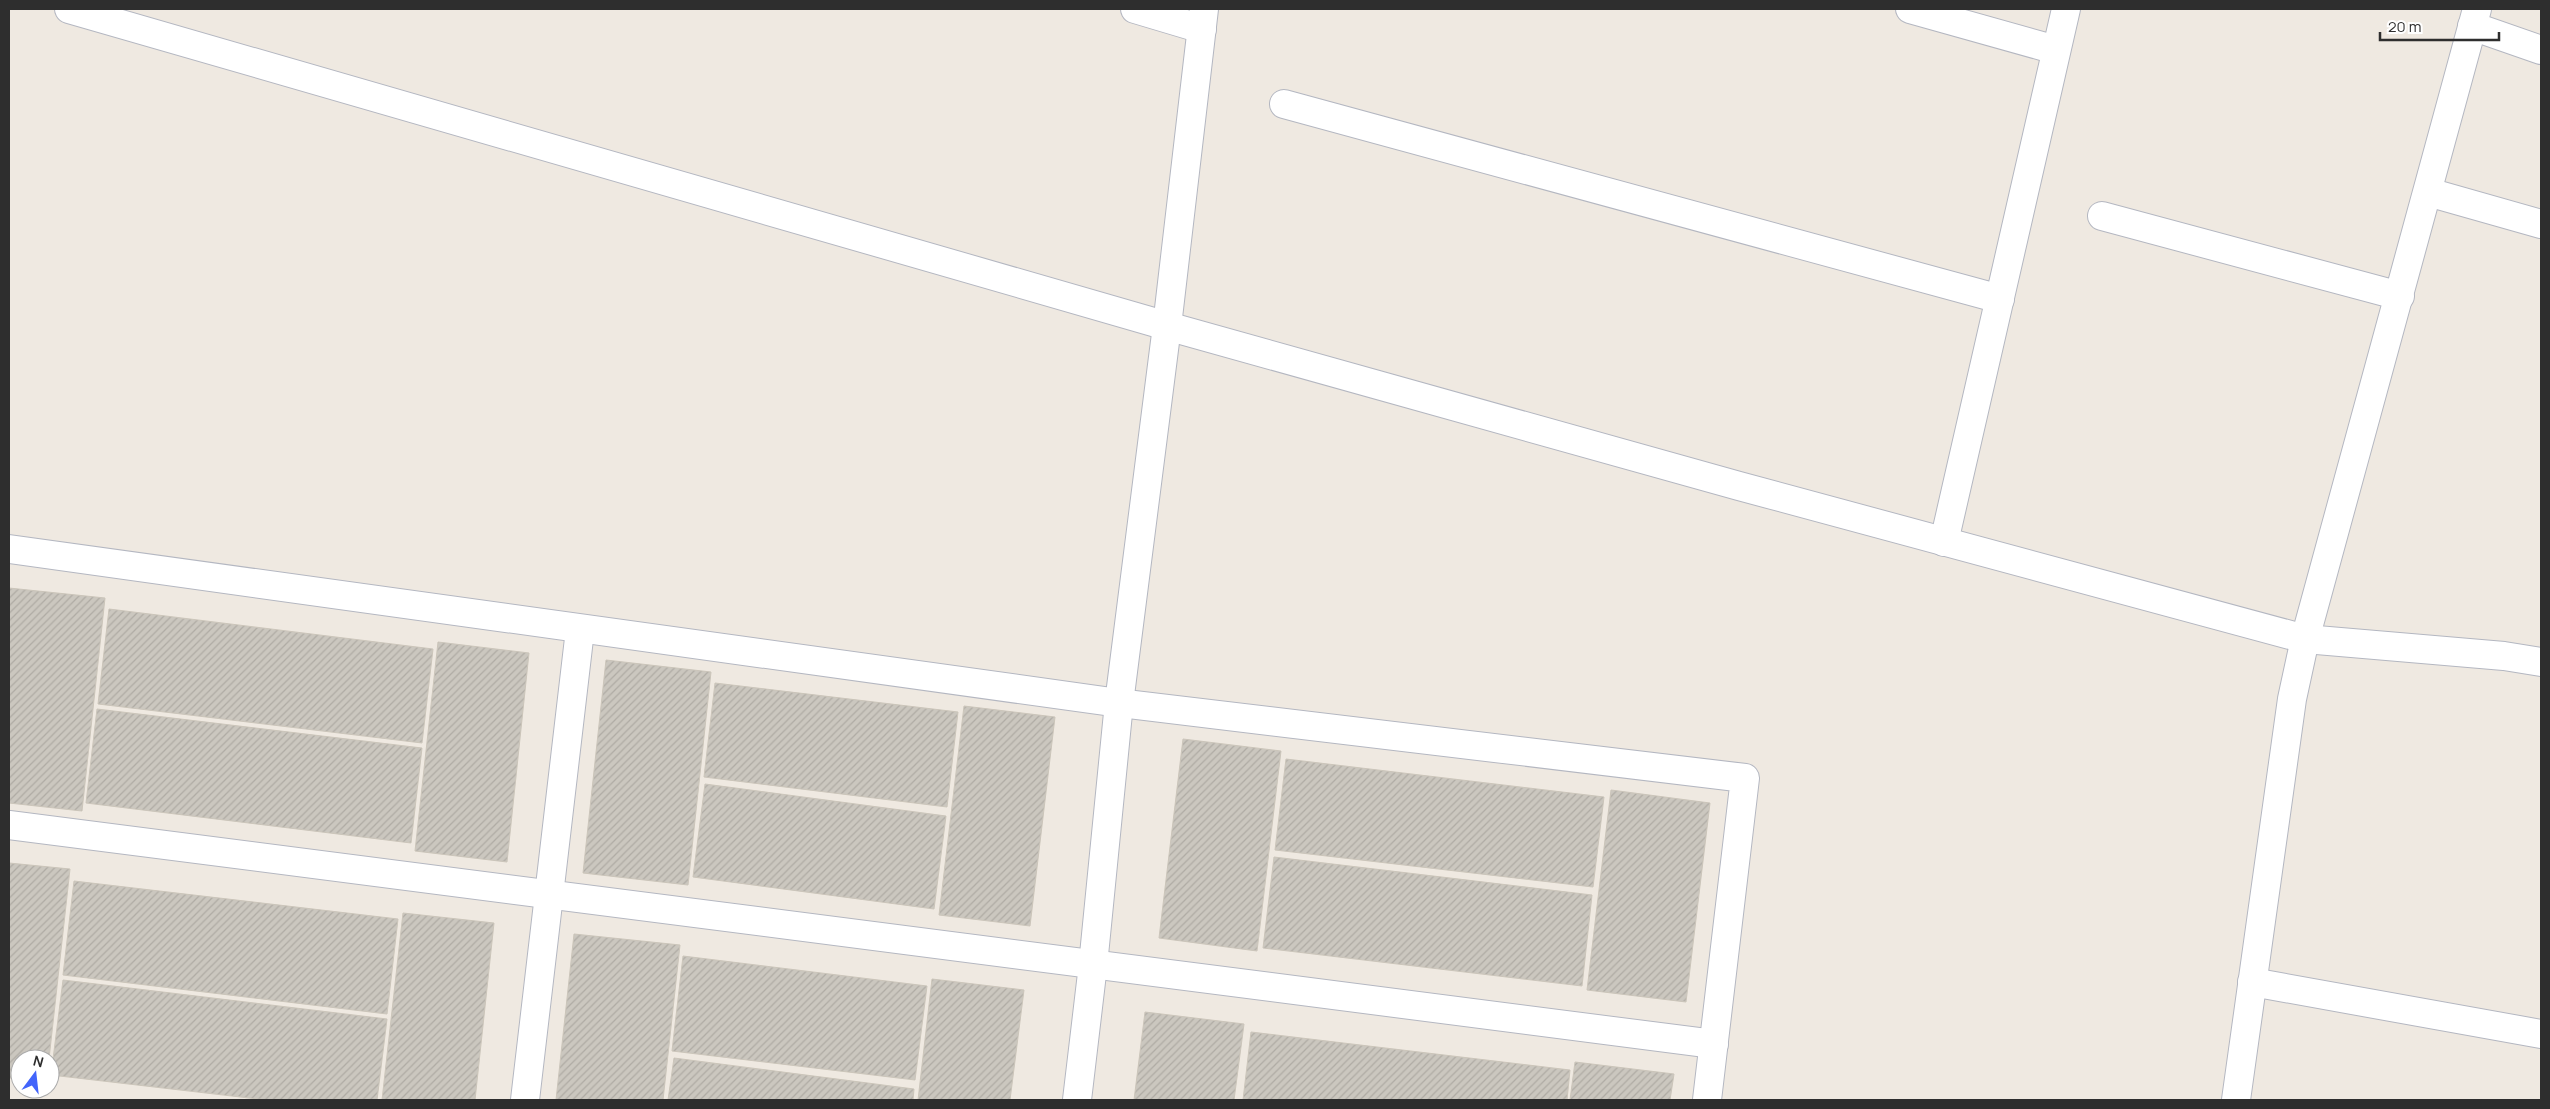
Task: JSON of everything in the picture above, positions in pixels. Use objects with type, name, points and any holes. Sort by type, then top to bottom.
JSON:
[{"type":"street","points":[[69,9],[1168,326],[1944,542],[2305,639],[2504,656],[2541,662]]},
{"type":"street","points":[[1077,1100],[1093,965],[1119,703],[1168,326],[1203,19],[1136,9]]},
{"type":"street","points":[[1910,9],[2056,50]]},
{"type":"street","points":[[1944,542],[2066,9]]},
{"type":"street","points":[[2236,1100],[2292,699],[2305,639],[2475,17],[2541,50]]},
{"type":"street","points":[[1284,104],[2000,299]]},
{"type":"street","points":[[2428,192],[2541,224]]},
{"type":"street","points":[[2102,216],[2400,296]]},
{"type":"street","points":[[9,549],[580,630],[1119,703],[1745,778],[1707,1100]]},
{"type":"street","points":[[525,1100],[580,630]]},
{"type":"street","points":[[9,825],[1714,1044]]},
{"type":"street","points":[[2252,982],[2541,1034]]},
{"type":"building","points":[[9,588],[105,598],[82,811],[9,803]]},
{"type":"building","points":[[109,609],[433,649],[422,743],[98,704]]},
{"type":"building","points":[[438,642],[529,653],[507,862],[415,851]]},
{"type":"building","points":[[606,660],[711,672],[688,885],[583,873]]},
{"type":"building","points":[[715,683],[958,712],[947,807],[704,777]]},
{"type":"building","points":[[964,706],[1055,717],[1030,926],[939,915]]},
{"type":"building","points":[[97,709],[422,748],[411,843],[86,803]]},
{"type":"building","points":[[1183,739],[1281,751],[1257,951],[1159,938]]},
{"type":"building","points":[[1286,759],[1604,797],[1593,887],[1275,850]]},
{"type":"building","points":[[705,784],[946,816],[934,909],[693,877]]},
{"type":"building","points":[[1611,790],[1710,803],[1686,1002],[1587,990]]},
{"type":"building","points":[[1274,857],[1592,895],[1582,986],[1263,948]]},
{"type":"building","points":[[9,863],[70,869],[50,1049],[10,1049],[9,1078]]},
{"type":"building","points":[[74,881],[398,919],[387,1014],[63,975]]},
{"type":"building","points":[[403,913],[494,923],[475,1100],[382,1100]]},
{"type":"building","points":[[574,934],[680,945],[663,1100],[556,1100]]},
{"type":"building","points":[[683,956],[927,986],[915,1080],[672,1051]]},
{"type":"building","points":[[932,979],[1024,990],[1010,1100],[918,1100]]},
{"type":"building","points":[[63,980],[387,1019],[377,1100],[266,1100],[60,1076],[60,1049],[54,1049]]},
{"type":"building","points":[[1145,1012],[1244,1024],[1234,1100],[1134,1100]]},
{"type":"building","points":[[1251,1032],[1570,1070],[1567,1100],[1243,1100]]},
{"type":"building","points":[[674,1058],[914,1089],[913,1100],[668,1100]]},
{"type":"building","points":[[1575,1062],[1674,1074],[1670,1100],[1570,1100]]}]
